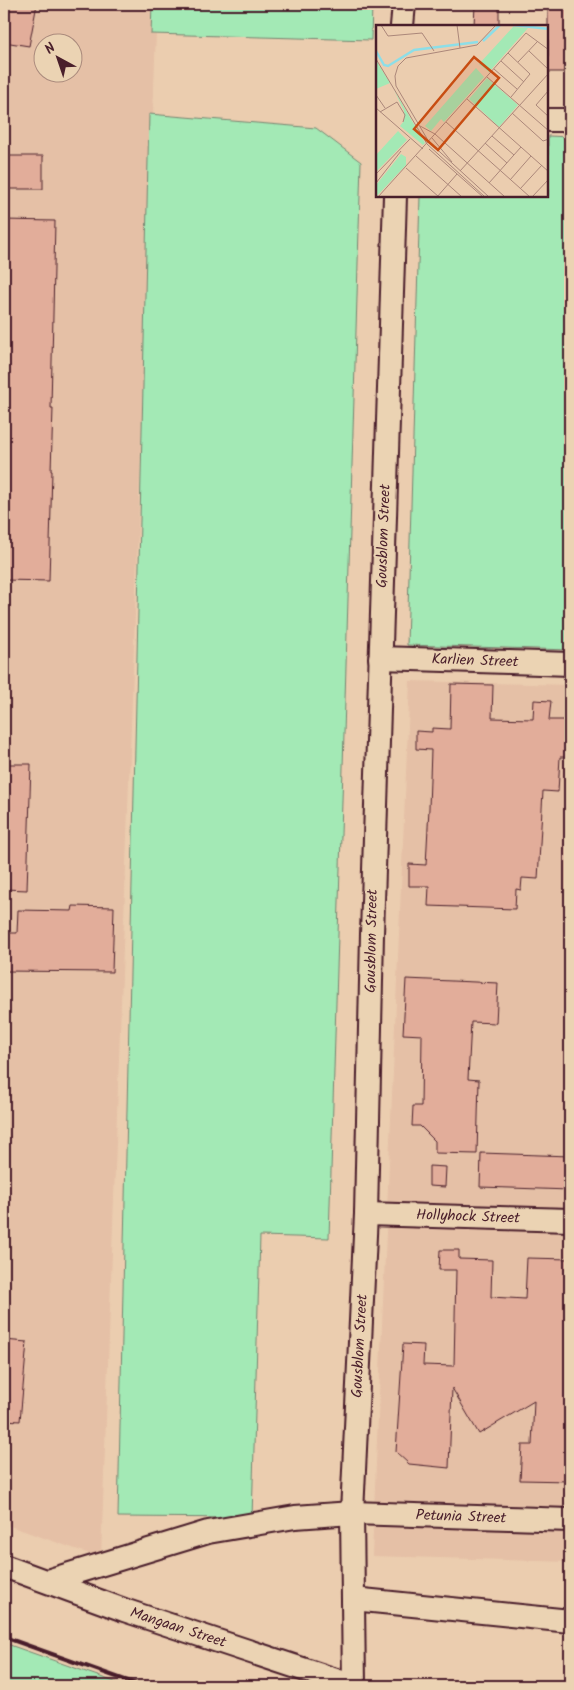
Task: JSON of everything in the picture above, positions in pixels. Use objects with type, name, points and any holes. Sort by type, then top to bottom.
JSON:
[{"type":"street","points":[[402,25],[404,4]]},
{"type":"street","points":[[549,120],[570,120]]},
{"type":"street","name":"Gousblom Street","points":[[354,1686],[352,1513],[366,1214],[380,658],[395,198]]},
{"type":"street","name":"Karlien Street","points":[[380,658],[570,664]]},
{"type":"street","name":"Hollyhock Street","points":[[366,1214],[570,1220]]},
{"type":"street","name":"Petunia Street","points":[[47,1581],[208,1532],[295,1517],[352,1513],[570,1520]]},
{"type":"street","name":"Mangaan Street","points":[[4,1566],[124,1610],[354,1686]]},
{"type":"street","points":[[353,1599],[570,1621]]},
{"type":"shaded area","points":[[4,4],[157,4],[101,1558],[4,1524]]},
{"type":"shaded area","points":[[410,681],[570,685],[570,1562],[372,1556]]},
{"type":"green space","points":[[152,4],[372,4],[371,40],[151,34]]},
{"type":"green space","points":[[149,114],[316,128],[361,162],[329,1238],[260,1236],[252,1518],[118,1517]]},
{"type":"green space","points":[[549,136],[570,137],[570,650],[407,645],[420,198],[549,198]]},
{"type":"green space","points":[[4,1643],[126,1686],[4,1686]]},
{"type":"building","points":[[4,4],[37,4],[29,46],[4,42]]},
{"type":"building","points":[[475,4],[499,4],[499,25],[474,25]]},
{"type":"building","points":[[548,6],[570,7],[570,72],[549,72]]},
{"type":"building","points":[[4,156],[43,156],[43,189],[4,189]]},
{"type":"building","points":[[4,220],[55,221],[49,581],[4,580]]},
{"type":"building","points":[[451,684],[493,685],[492,718],[533,719],[534,700],[551,701],[549,720],[568,720],[567,757],[560,757],[558,792],[543,791],[538,879],[522,878],[521,890],[516,889],[515,909],[428,906],[429,886],[409,886],[409,864],[426,865],[429,808],[431,750],[416,749],[416,731],[432,732],[432,728],[450,729]]},
{"type":"building","points":[[4,764],[31,764],[27,890],[4,889]]},
{"type":"building","points":[[73,906],[114,907],[112,972],[4,971],[4,933],[17,933],[18,910],[72,911]]},
{"type":"building","points":[[406,979],[498,983],[496,1023],[471,1022],[468,1079],[479,1080],[477,1154],[435,1153],[435,1141],[420,1126],[412,1126],[413,1106],[421,1106],[422,1035],[403,1034]]},
{"type":"building","points":[[481,1153],[570,1156],[570,1190],[480,1187]]},
{"type":"building","points":[[429,1166],[446,1167],[445,1187],[429,1186]]},
{"type":"building","points":[[440,1250],[459,1250],[459,1259],[492,1260],[491,1297],[525,1299],[527,1258],[570,1259],[570,1481],[520,1480],[522,1445],[532,1445],[534,1401],[479,1434],[452,1388],[449,1468],[409,1464],[396,1452],[403,1344],[424,1345],[423,1365],[454,1366],[456,1270],[439,1270]]},
{"type":"building","points":[[4,1340],[27,1342],[20,1421],[4,1420]]},
{"type":"railway","points":[[4,1637],[142,1686]]}]
